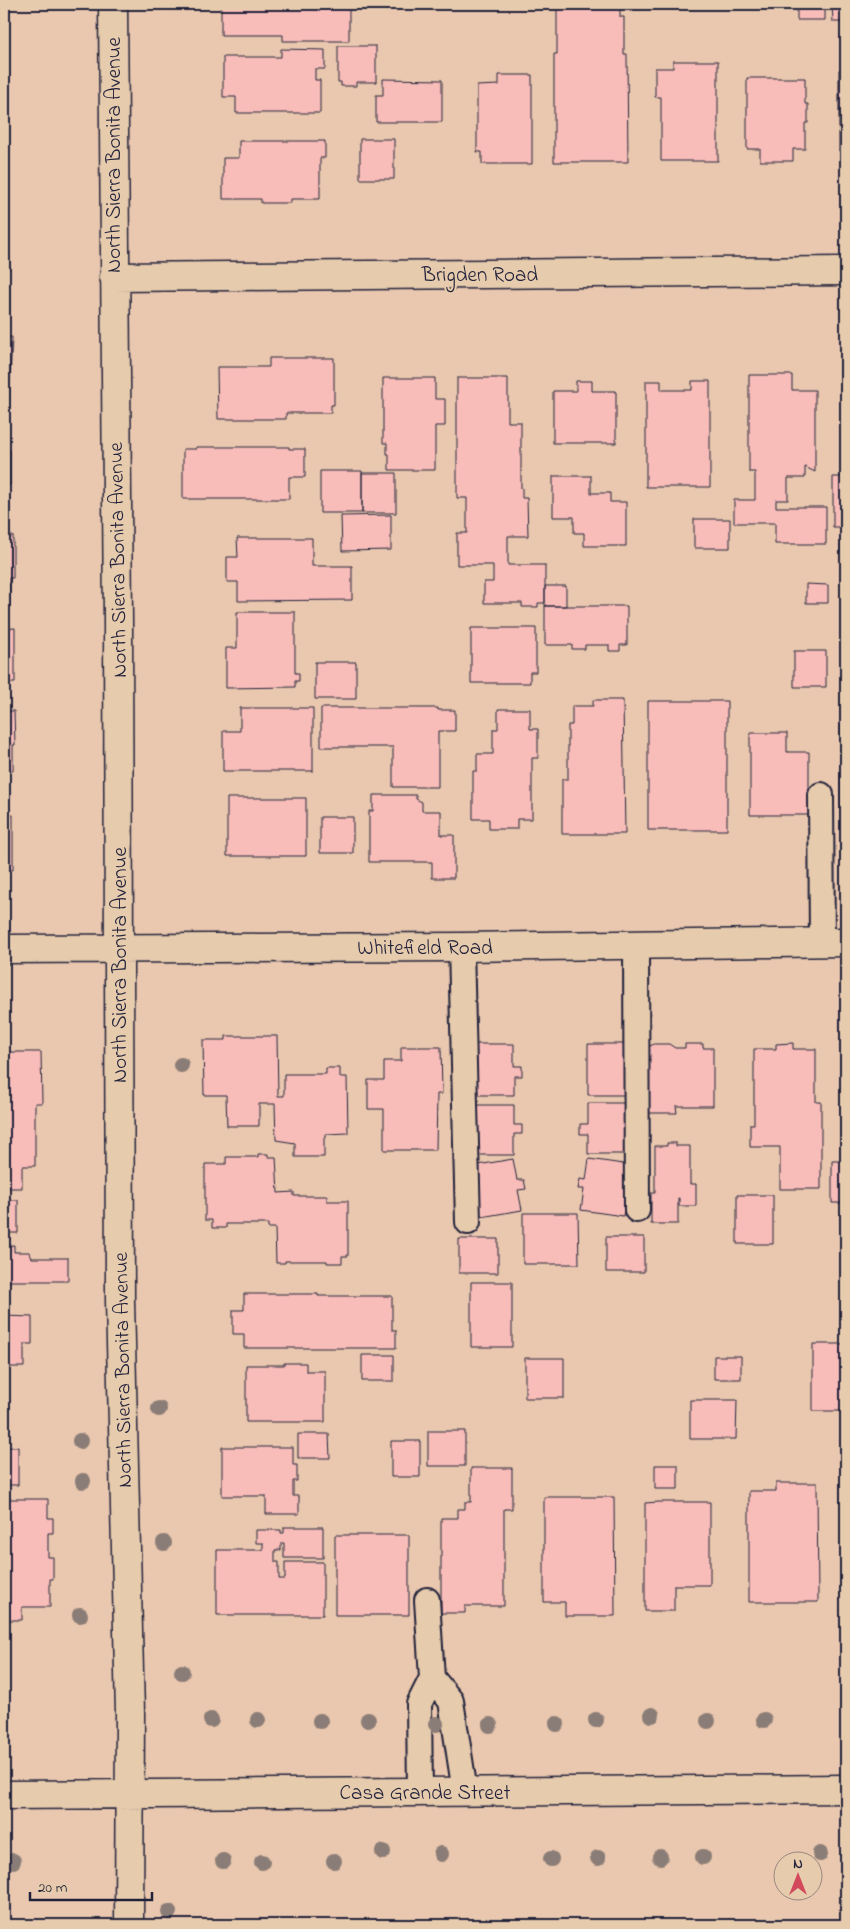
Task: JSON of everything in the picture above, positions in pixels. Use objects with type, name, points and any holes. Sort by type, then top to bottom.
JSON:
[{"type":"street","name":"North Sierra Bonita Avenue","points":[[113,4],[118,601],[120,1291],[130,1713],[129,1925]]},
{"type":"street","name":"Brigden Road","points":[[114,277],[846,271]]},
{"type":"street","name":"Whitefield Road","points":[[4,949],[461,947],[834,942]]},
{"type":"street","name":"Casa Grande Street","points":[[4,1795],[846,1789]]},
{"type":"lane","points":[[821,795],[834,942]]},
{"type":"lane","points":[[636,945],[637,1210]]},
{"type":"lane","points":[[461,947],[468,1222]]},
{"type":"lane","points":[[420,1792],[419,1704],[432,1678],[427,1600]]},
{"type":"lane","points":[[432,1678],[451,1701],[465,1792]]},
{"type":"building","points":[[4,4],[7,4],[7,38],[4,38]]},
{"type":"building","points":[[221,4],[349,4],[349,41],[283,41],[283,35],[221,35]]},
{"type":"building","points":[[557,4],[620,4],[620,17],[624,17],[624,54],[627,54],[628,162],[554,162],[554,54],[557,54]]},
{"type":"building","points":[[797,4],[825,4],[825,20],[797,20]]},
{"type":"building","points":[[832,4],[846,4],[846,22],[833,22]]},
{"type":"building","points":[[338,46],[376,46],[376,82],[356,82],[356,86],[341,86],[341,82],[338,82]]},
{"type":"building","points":[[281,49],[325,50],[325,69],[315,69],[315,80],[320,80],[320,113],[236,113],[236,97],[223,97],[223,57],[281,57]]},
{"type":"building","points":[[843,59],[846,59],[846,151],[839,151],[839,70],[843,70]]},
{"type":"building","points":[[673,61],[718,61],[718,161],[661,161],[661,97],[655,97],[655,68],[673,68]]},
{"type":"building","points":[[499,75],[532,75],[532,164],[482,164],[482,152],[477,152],[477,86],[499,85]]},
{"type":"building","points":[[747,78],[805,78],[805,104],[808,104],[808,123],[805,123],[805,149],[793,149],[793,161],[760,161],[760,149],[747,149]]},
{"type":"building","points":[[383,79],[442,80],[442,122],[376,122],[376,95],[383,95]]},
{"type":"building","points":[[4,84],[8,84],[8,116],[4,116]]},
{"type":"building","points":[[360,139],[394,139],[394,179],[360,179]]},
{"type":"building","points":[[239,141],[325,141],[325,158],[320,158],[320,199],[291,199],[291,203],[261,203],[261,199],[223,199],[223,158],[239,158]]},
{"type":"building","points":[[4,155],[9,155],[9,200],[4,200]]},
{"type":"building","points":[[4,244],[9,244],[9,270],[4,270]]},
{"type":"building","points":[[4,283],[9,283],[9,312],[4,312]]},
{"type":"building","points":[[4,337],[12,337],[9,398],[4,398]]},
{"type":"building","points":[[269,358],[334,358],[334,405],[331,405],[331,413],[286,413],[286,419],[218,419],[217,367],[269,367]]},
{"type":"building","points":[[749,375],[792,375],[792,390],[815,390],[815,472],[805,467],[805,478],[788,478],[788,500],[776,500],[776,507],[826,507],[826,544],[775,544],[775,523],[734,523],[734,500],[755,500],[755,472],[749,472]]},
{"type":"building","points":[[383,378],[435,378],[435,399],[445,399],[445,426],[435,426],[435,470],[389,470],[387,443],[383,443]]},
{"type":"building","points":[[457,378],[508,378],[508,422],[521,422],[521,488],[522,498],[527,498],[528,536],[508,536],[508,565],[545,565],[545,603],[538,603],[538,607],[522,607],[522,603],[484,603],[484,582],[493,582],[493,565],[457,565],[457,533],[467,533],[467,498],[457,498]]},
{"type":"building","points":[[576,381],[592,381],[592,391],[616,391],[616,443],[553,443],[553,391],[576,391]]},
{"type":"building","points":[[646,381],[661,381],[661,390],[692,390],[692,381],[710,381],[710,487],[646,487]]},
{"type":"building","points":[[196,447],[289,447],[289,449],[305,449],[305,477],[289,477],[289,499],[183,499],[183,449],[196,449]]},
{"type":"building","points":[[4,450],[10,450],[10,485],[4,485]]},
{"type":"building","points":[[320,471],[362,471],[362,513],[320,513]]},
{"type":"building","points":[[362,473],[396,473],[396,513],[362,513]]},
{"type":"building","points":[[553,476],[591,476],[591,493],[610,493],[610,502],[626,502],[626,546],[584,546],[584,533],[574,533],[574,517],[553,517]]},
{"type":"building","points":[[833,477],[846,477],[846,557],[841,552],[841,527],[833,527]]},
{"type":"building","points":[[391,515],[391,550],[342,551],[341,516]]},
{"type":"building","points":[[694,519],[730,519],[730,548],[694,548]]},
{"type":"building","points":[[4,536],[13,536],[13,578],[9,578],[9,605],[4,605]]},
{"type":"building","points":[[237,538],[312,538],[312,566],[352,566],[352,600],[238,601],[238,582],[227,582],[227,557],[238,557]]},
{"type":"building","points":[[806,584],[828,585],[828,603],[806,603]]},
{"type":"building","points":[[545,586],[566,586],[566,606],[545,606]]},
{"type":"building","points":[[545,606],[627,606],[627,645],[620,645],[620,651],[609,651],[609,645],[585,645],[585,649],[572,649],[572,645],[545,645]]},
{"type":"building","points":[[237,612],[295,612],[295,673],[299,673],[299,681],[295,681],[295,687],[226,688],[226,648],[237,648]]},
{"type":"building","points":[[15,628],[15,683],[4,683],[4,629]]},
{"type":"building","points":[[471,628],[536,628],[536,672],[530,672],[530,683],[471,683]]},
{"type":"building","points":[[794,651],[826,651],[826,687],[794,687]]},
{"type":"building","points":[[315,662],[356,662],[356,699],[315,699]]},
{"type":"building","points":[[593,700],[623,700],[625,834],[562,834],[562,779],[568,779],[568,725],[572,725],[572,706],[593,706]]},
{"type":"building","points":[[648,701],[727,701],[727,830],[648,830]]},
{"type":"building","points":[[240,708],[313,708],[313,771],[223,771],[223,731],[240,731]]},
{"type":"building","points":[[321,708],[438,708],[438,710],[455,710],[455,731],[438,731],[438,787],[393,787],[393,747],[321,747]]},
{"type":"building","points":[[498,709],[530,709],[530,729],[538,729],[538,758],[532,758],[532,819],[517,819],[517,829],[489,829],[489,819],[473,819],[473,771],[477,771],[477,754],[493,754],[493,729],[498,729]]},
{"type":"building","points":[[4,711],[14,711],[15,745],[13,745],[13,771],[4,771]]},
{"type":"building","points":[[841,725],[846,725],[846,831],[844,831],[844,816],[841,816]]},
{"type":"building","points":[[750,733],[787,733],[787,752],[809,752],[809,815],[750,815]]},
{"type":"building","points":[[373,795],[416,795],[416,799],[422,802],[422,811],[441,811],[441,835],[454,835],[454,878],[432,878],[432,862],[369,862],[369,811],[373,811]]},
{"type":"building","points":[[227,798],[306,798],[306,856],[227,856]]},
{"type":"building","points":[[4,815],[13,815],[13,870],[4,870]]},
{"type":"building","points":[[320,817],[353,817],[353,853],[320,853]]},
{"type":"building","points":[[226,1036],[277,1036],[278,1096],[284,1096],[284,1074],[326,1074],[326,1068],[340,1068],[340,1077],[347,1077],[348,1133],[326,1134],[326,1138],[324,1138],[324,1157],[295,1157],[295,1143],[276,1140],[275,1104],[259,1104],[259,1126],[227,1126],[226,1095],[204,1095],[203,1040],[226,1040]]},
{"type":"building","points":[[793,1043],[793,1049],[816,1049],[816,1102],[821,1102],[821,1189],[780,1189],[780,1147],[750,1147],[750,1124],[754,1124],[754,1049],[776,1049],[776,1044]]},
{"type":"building","points":[[473,1044],[514,1044],[514,1066],[522,1066],[522,1076],[514,1076],[514,1095],[473,1095]]},
{"type":"building","points":[[588,1044],[628,1044],[629,1095],[588,1095]]},
{"type":"building","points":[[654,1044],[669,1044],[675,1048],[685,1048],[685,1044],[703,1044],[703,1048],[713,1048],[713,1106],[676,1106],[677,1113],[646,1113],[646,1048]]},
{"type":"building","points":[[401,1047],[441,1047],[442,1094],[437,1094],[436,1150],[384,1150],[384,1109],[368,1109],[368,1080],[384,1080],[384,1061],[401,1061]]},
{"type":"building","points":[[4,1052],[41,1052],[42,1103],[35,1103],[35,1166],[22,1166],[22,1188],[4,1188]]},
{"type":"building","points":[[588,1103],[629,1103],[629,1154],[588,1154],[588,1134],[580,1134],[580,1124],[588,1124]]},
{"type":"building","points":[[473,1105],[514,1105],[514,1125],[522,1125],[522,1134],[514,1134],[514,1155],[473,1155]]},
{"type":"building","points":[[667,1143],[676,1143],[676,1146],[690,1146],[690,1184],[696,1184],[696,1206],[679,1206],[678,1198],[678,1224],[651,1224],[651,1193],[655,1193],[655,1146],[667,1146]]},
{"type":"building","points":[[258,1154],[268,1154],[268,1157],[276,1157],[278,1193],[294,1192],[294,1196],[327,1196],[327,1201],[348,1201],[348,1256],[342,1256],[342,1263],[285,1261],[285,1263],[276,1263],[275,1228],[268,1228],[268,1224],[226,1224],[226,1228],[212,1228],[212,1220],[205,1220],[205,1164],[226,1164],[226,1157],[258,1157]]},
{"type":"building","points":[[513,1159],[517,1180],[524,1180],[526,1189],[518,1190],[522,1210],[481,1217],[472,1166]]},
{"type":"building","points":[[589,1159],[630,1165],[623,1216],[581,1210],[584,1189],[578,1189],[580,1179],[586,1180]]},
{"type":"building","points":[[832,1161],[846,1161],[846,1203],[832,1203]]},
{"type":"building","points":[[737,1195],[773,1195],[773,1244],[737,1244]]},
{"type":"building","points":[[4,1200],[18,1200],[18,1233],[4,1233]]},
{"type":"building","points":[[523,1213],[578,1213],[579,1264],[523,1264]]},
{"type":"building","points":[[606,1237],[644,1237],[644,1272],[606,1272]]},
{"type":"building","points":[[459,1239],[498,1239],[498,1273],[459,1273]]},
{"type":"building","points":[[14,1245],[14,1252],[29,1252],[32,1258],[68,1258],[68,1281],[4,1281],[4,1246]]},
{"type":"building","points":[[471,1282],[512,1282],[512,1347],[471,1347]]},
{"type":"building","points":[[244,1294],[392,1296],[392,1330],[396,1330],[396,1348],[244,1348],[244,1334],[233,1334],[233,1310],[244,1310]]},
{"type":"building","points":[[4,1316],[32,1317],[32,1344],[24,1344],[24,1367],[4,1367]]},
{"type":"building","points":[[813,1344],[846,1344],[846,1411],[813,1411]]},
{"type":"building","points":[[362,1355],[394,1355],[394,1381],[362,1381]]},
{"type":"building","points":[[714,1356],[741,1356],[741,1379],[714,1379]]},
{"type":"building","points":[[525,1358],[564,1358],[564,1398],[525,1398]]},
{"type":"building","points":[[284,1363],[306,1363],[306,1371],[325,1371],[325,1422],[246,1422],[246,1365],[284,1365]]},
{"type":"building","points":[[690,1400],[737,1400],[736,1439],[690,1439]]},
{"type":"building","points":[[428,1431],[465,1431],[465,1466],[428,1466]]},
{"type":"building","points":[[298,1434],[329,1434],[330,1458],[298,1458]]},
{"type":"building","points":[[391,1441],[420,1441],[420,1477],[391,1477]]},
{"type":"building","points":[[4,1447],[18,1447],[18,1485],[4,1485]]},
{"type":"building","points":[[222,1447],[293,1447],[293,1465],[297,1465],[297,1481],[293,1481],[293,1496],[299,1496],[299,1514],[266,1514],[266,1496],[222,1496]]},
{"type":"building","points":[[655,1465],[678,1465],[678,1489],[655,1489]]},
{"type":"building","points":[[471,1468],[512,1468],[512,1509],[504,1509],[504,1606],[465,1606],[465,1613],[441,1613],[441,1518],[458,1518],[458,1509],[465,1509],[465,1502],[471,1502]]},
{"type":"building","points":[[776,1483],[817,1483],[818,1602],[749,1602],[749,1491],[776,1491]]},
{"type":"building","points":[[544,1497],[614,1497],[615,1616],[565,1616],[565,1602],[544,1602]]},
{"type":"building","points":[[4,1499],[48,1499],[48,1518],[53,1518],[53,1533],[48,1533],[48,1557],[53,1557],[53,1579],[50,1579],[50,1607],[22,1607],[22,1620],[9,1620],[9,1611],[4,1611]]},
{"type":"building","points":[[710,1502],[710,1585],[674,1585],[674,1611],[645,1611],[645,1503]]},
{"type":"building","points":[[284,1527],[323,1527],[323,1558],[284,1558],[284,1543],[281,1543],[281,1550],[275,1550],[275,1562],[279,1562],[279,1579],[285,1579],[285,1562],[323,1562],[323,1615],[217,1615],[217,1550],[263,1550],[263,1543],[256,1543],[256,1530],[281,1530],[281,1533],[284,1533]]},
{"type":"building","points":[[335,1535],[409,1535],[409,1615],[335,1615]]}]
